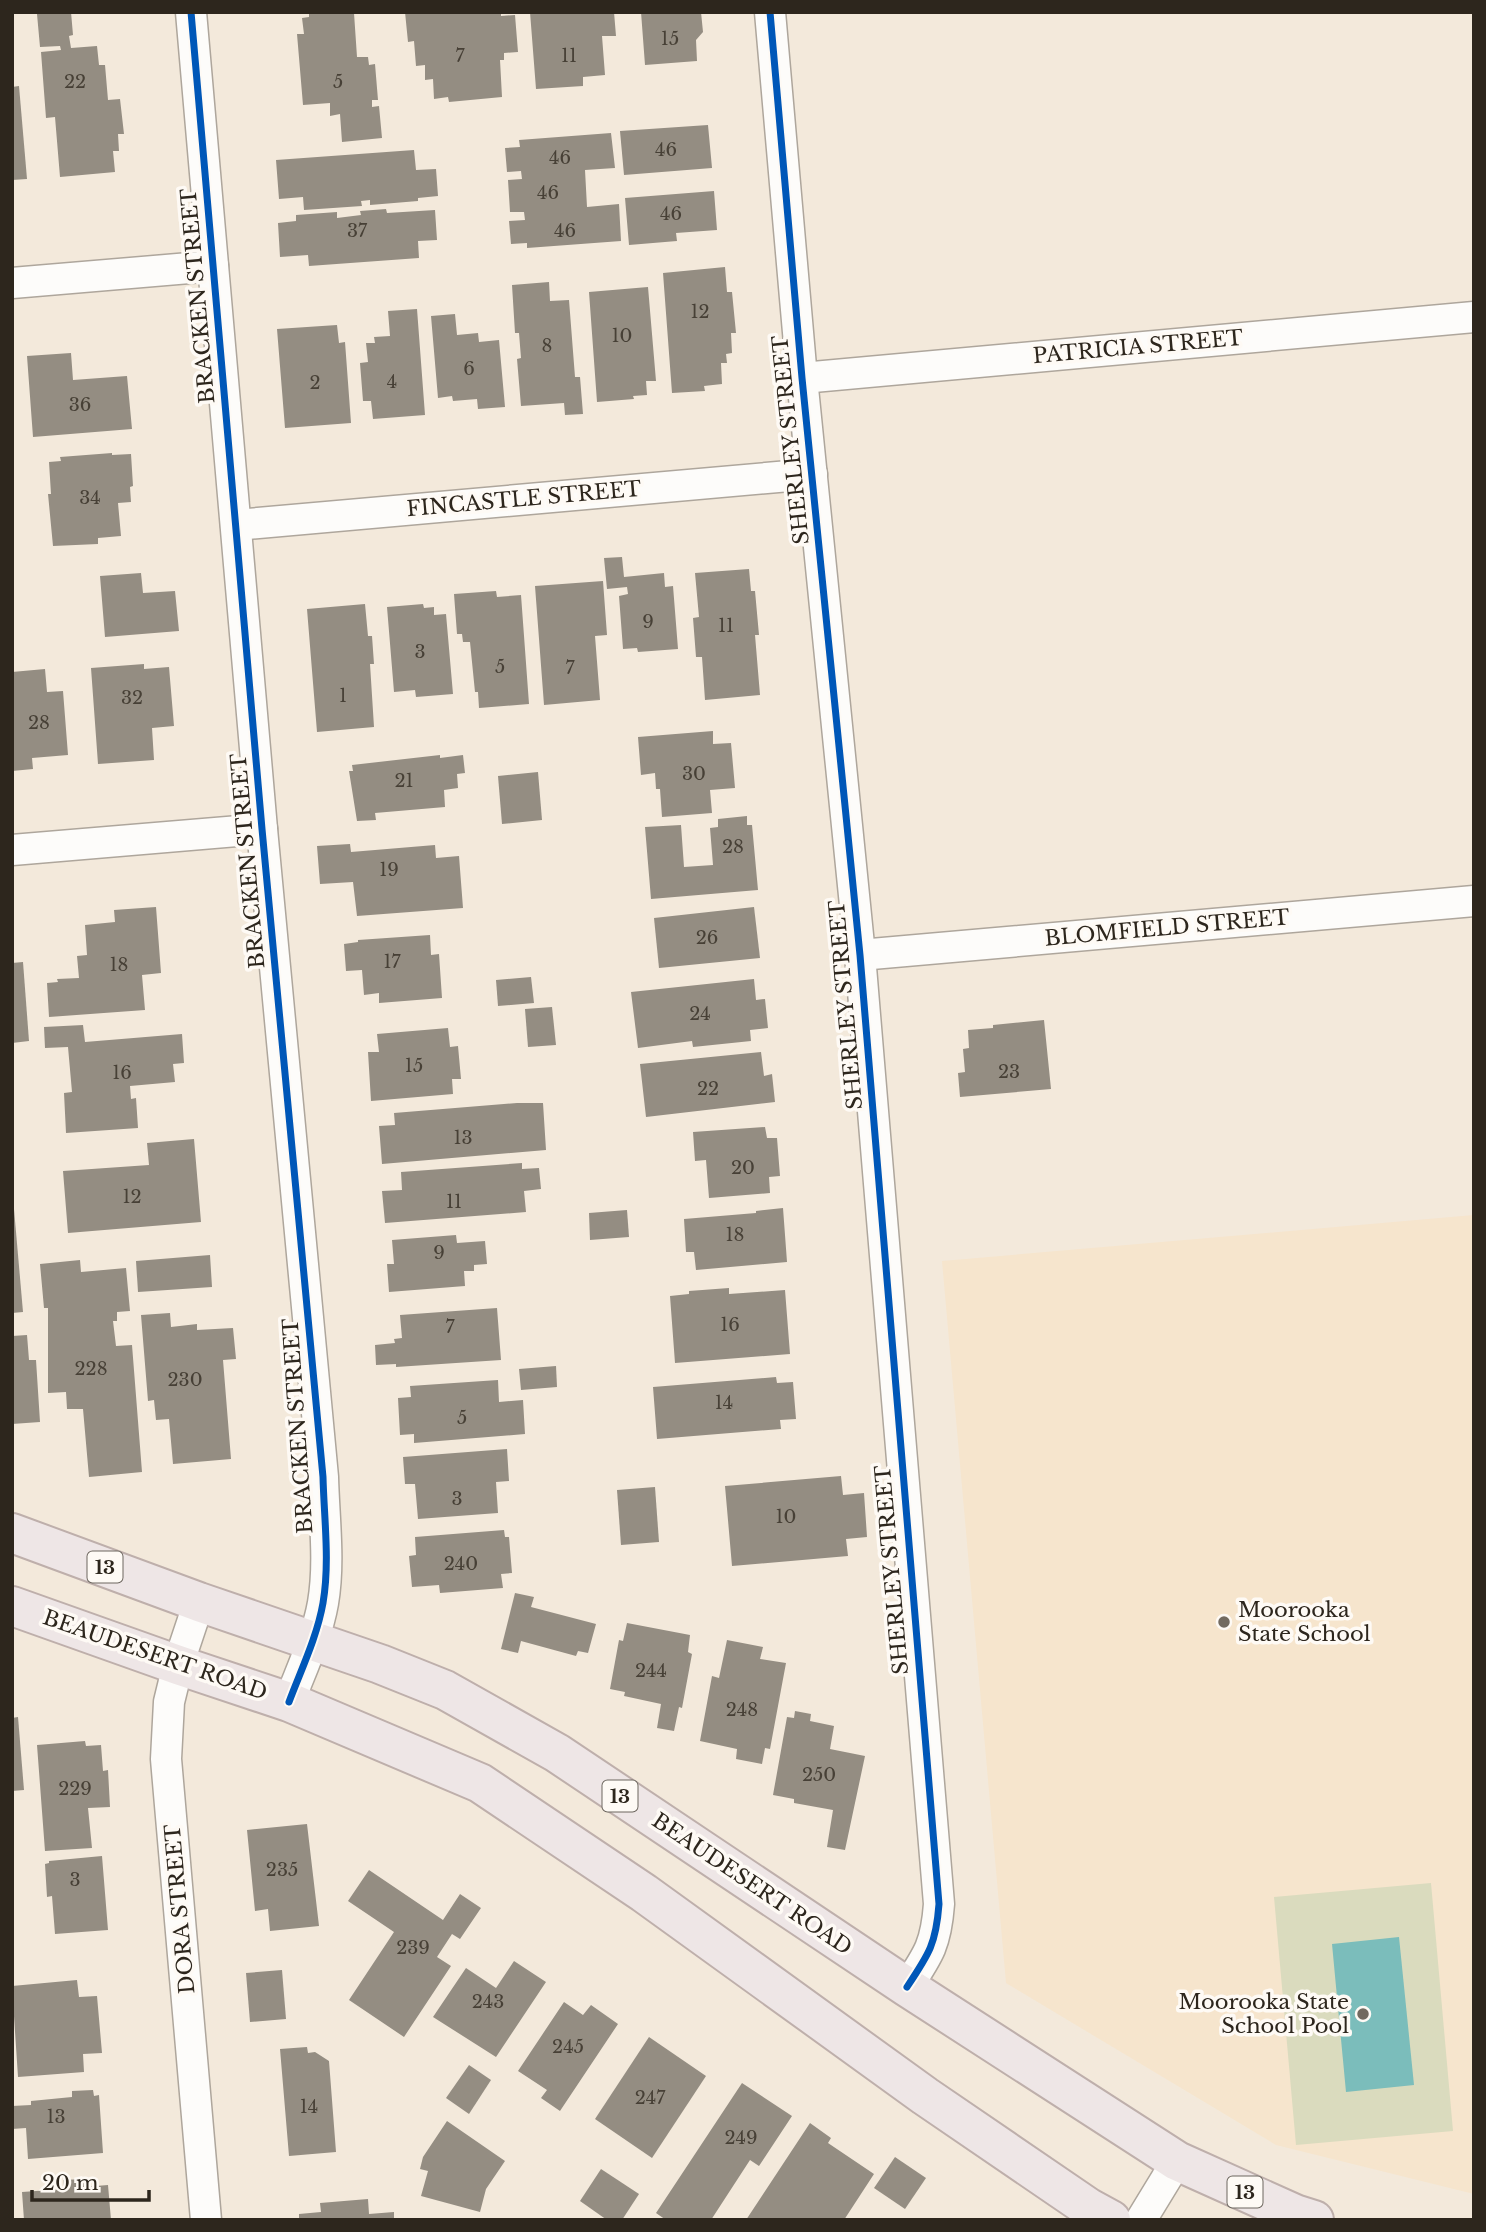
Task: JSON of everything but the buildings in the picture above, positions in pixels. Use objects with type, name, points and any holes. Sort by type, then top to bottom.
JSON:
[{"type":"highway","name":"BEAUDESERT ROAD","points":[[12,1533],[313,1640],[444,1690],[546,1746],[908,1987],[1177,2161],[1314,2220]]},
{"type":"highway","name":"BEAUDESERT ROAD","points":[[12,1606],[289,1702],[480,1783],[644,1893],[925,2096],[1111,2220]]},
{"type":"street","name":"BRACKEN STREET","points":[[191,12],[262,829],[323,1477],[323,1602],[313,1640],[289,1702]]},
{"type":"street","name":"SHERLEY STREET","points":[[770,12],[802,378],[860,955],[939,1904],[937,1934],[928,1955],[908,1987]]},
{"type":"street","points":[[12,283],[214,266]]},
{"type":"street","name":"PATRICIA STREET","points":[[802,378],[1474,317]]},
{"type":"street","name":"FINCASTLE STREET","points":[[236,525],[812,474]]},
{"type":"street","points":[[12,850],[262,829]]},
{"type":"street","name":"BLOMFIELD STREET","points":[[860,955],[1474,901]]},
{"type":"street","name":"DORA STREET","points":[[199,1601],[177,1665],[169,1702],[166,1759],[205,2220]]},
{"type":"street","points":[[1141,2220],[1177,2161]]},
{"type":"shaded area","name":"Moorooka State School","points":[[1474,1215],[1474,2194],[1276,2145],[1006,1983],[942,1261]]},
{"type":"green space","name":"Moorooka State School Pool","points":[[1431,1883],[1453,2131],[1296,2145],[1274,1897]]},
{"type":"water","points":[[1399,1937],[1414,2085],[1346,2092],[1332,1944]]},
{"type":"cycle path","points":[[191,12],[262,829],[323,1477],[326,1556],[323,1603],[313,1641],[289,1702]]},
{"type":"cycle path","points":[[770,12],[802,378],[860,955],[939,1904],[930,1948],[907,1987]]},
{"type":"place","name":"Moorooka State School","points":[[1224,1622]]},
{"type":"place","name":"Moorooka State School Pool","points":[[1363,2014]]}]
